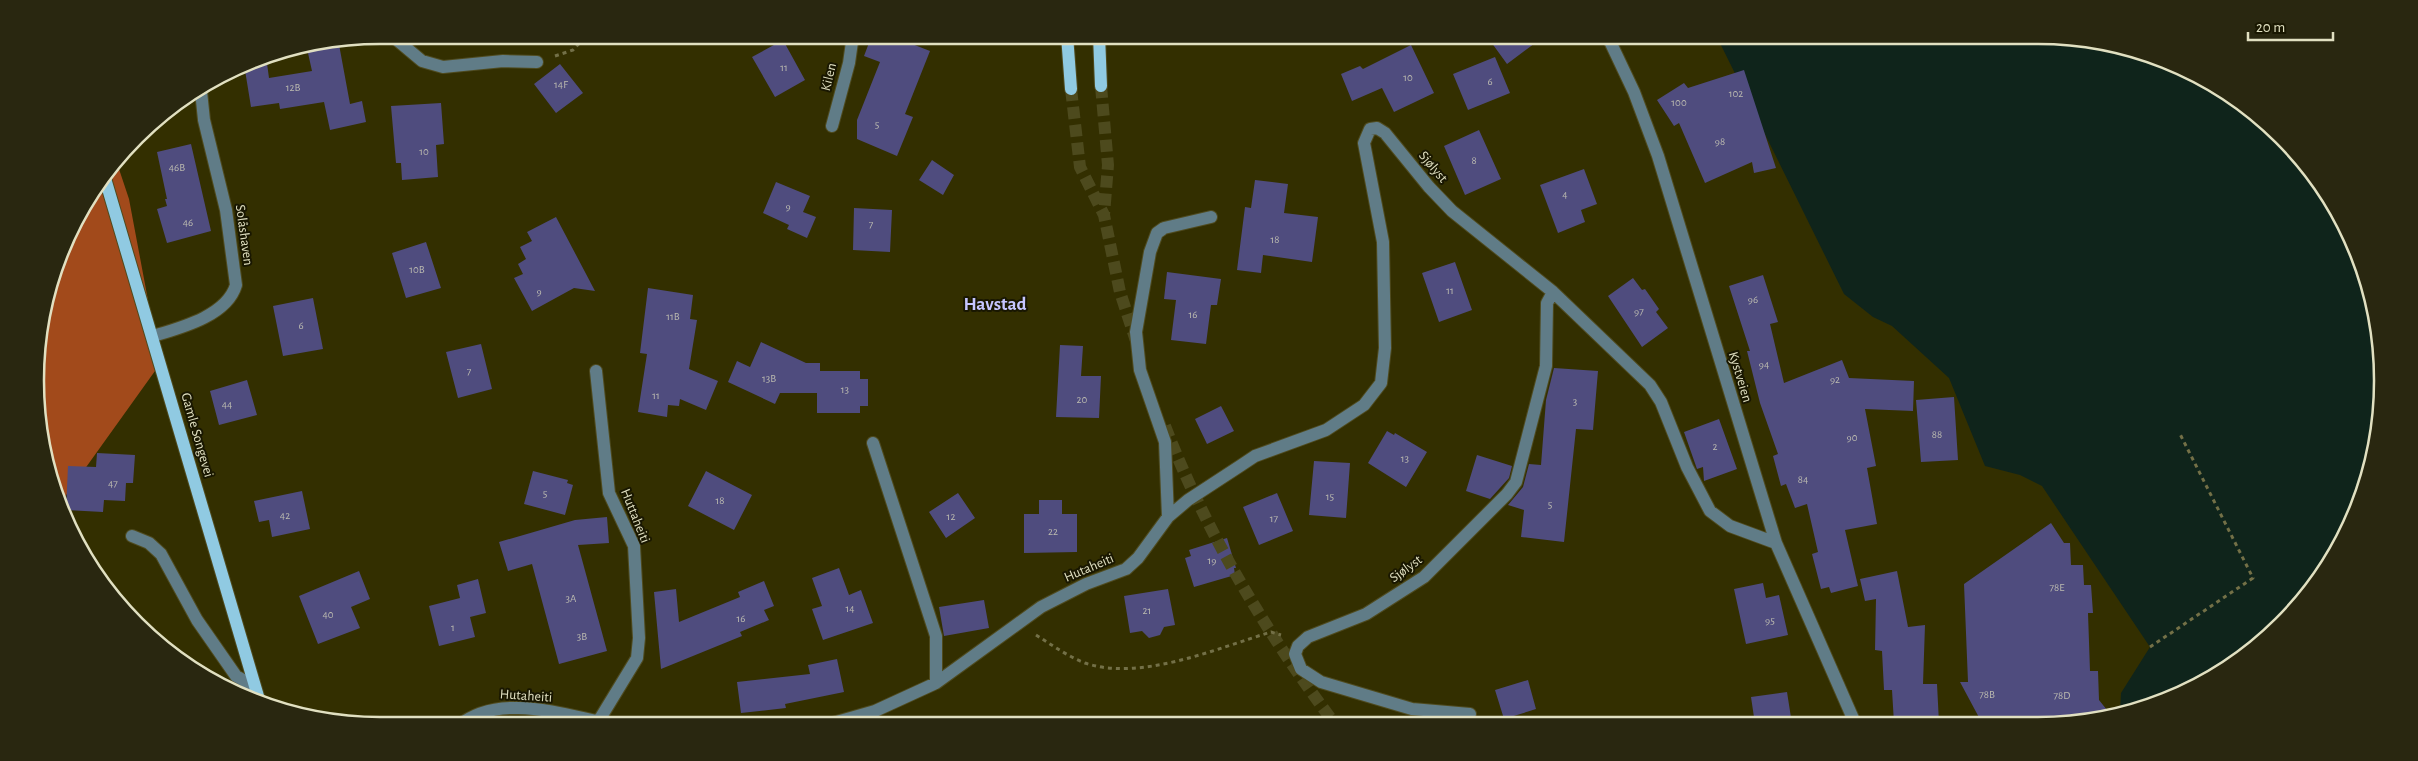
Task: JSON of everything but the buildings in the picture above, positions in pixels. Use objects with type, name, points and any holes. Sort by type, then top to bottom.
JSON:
[{"type":"main road","points":[[1068,44],[1071,89]]},
{"type":"main road","points":[[1099,44],[1101,86]]},
{"type":"main road","name":"Gamle Songevei","points":[[107,184],[153,336],[256,693]]},
{"type":"street","points":[[401,44],[422,61],[443,67],[503,61],[537,62]]},
{"type":"street","name":"Kilen","points":[[832,126],[851,44]]},
{"type":"street","name":"Kystveien","points":[[1611,44],[1634,92],[1658,156],[1776,543],[1852,717]]},
{"type":"street","name":"Solåshaven","points":[[153,336],[171,331],[215,311],[233,294],[236,285],[226,210],[204,120],[201,96]]},
{"type":"street","name":"Hutaheiti","points":[[854,717],[875,711],[936,683],[1041,607],[1086,584],[1126,569],[1138,558],[1168,517],[1188,500],[1255,456],[1326,430],[1364,405],[1381,384],[1385,348],[1383,242],[1364,143],[1370,129],[1377,128],[1385,133]]},
{"type":"street","name":"Sjølyst","points":[[1385,133],[1429,187],[1452,211],[1553,292],[1650,385],[1661,402],[1687,467],[1710,511],[1730,526],[1776,543]]},
{"type":"street","points":[[1168,517],[1165,442],[1140,370],[1136,332],[1150,252],[1157,233],[1164,228],[1211,217]]},
{"type":"street","name":"Sjølyst","points":[[1295,654],[1298,646],[1308,637],[1366,614],[1424,577],[1507,494],[1516,482],[1546,366],[1547,303],[1553,292]]},
{"type":"street","name":"Huttaheiti","points":[[596,371],[609,493],[634,546],[640,638],[636,658],[601,717]]},
{"type":"street","points":[[873,443],[936,636],[936,683]]},
{"type":"street","points":[[132,536],[149,543],[161,554],[203,628],[236,676],[252,685]]},
{"type":"street","points":[[1295,654],[1301,670],[1321,682],[1412,709],[1470,714]]},
{"type":"street","name":"Hutaheiti","points":[[475,717],[490,709],[534,709],[573,717]]},
{"type":"path","points":[[537,62],[573,50],[579,44]]},
{"type":"path","points":[[2150,647],[2253,578],[2180,434]]},
{"type":"path","points":[[1018,624],[1069,655],[1087,663],[1127,669],[1177,661],[1271,632],[1280,634],[1295,654]]},
{"type":"shaded area","points":[[1720,44],[2060,44],[2125,55],[2166,69],[2186,78],[2225,101],[2243,113],[2276,142],[2305,175],[2317,193],[2340,232],[2349,252],[2363,293],[2368,315],[2374,358],[2374,403],[2363,468],[2349,509],[2329,549],[2305,586],[2260,634],[2225,660],[2186,683],[2166,692],[2120,707],[2121,693],[2150,647],[2042,486],[2020,475],[1985,466],[1949,378],[1892,326],[1873,317],[1844,294]]},
{"type":"shaded area","points":[[119,168],[129,199],[160,364],[65,497],[50,446],[44,403],[44,358],[50,315],[62,272],[78,232],[101,193]]},
{"type":"tunnel","points":[[1101,86],[1108,165],[1104,215]]},
{"type":"tunnel","points":[[1071,89],[1080,167],[1104,215],[1120,292],[1136,341]]},
{"type":"tunnel","points":[[1165,426],[1199,504],[1240,581],[1285,654],[1330,717]]},
{"type":"district","name":"Havstad","points":[[995,304]]}]
